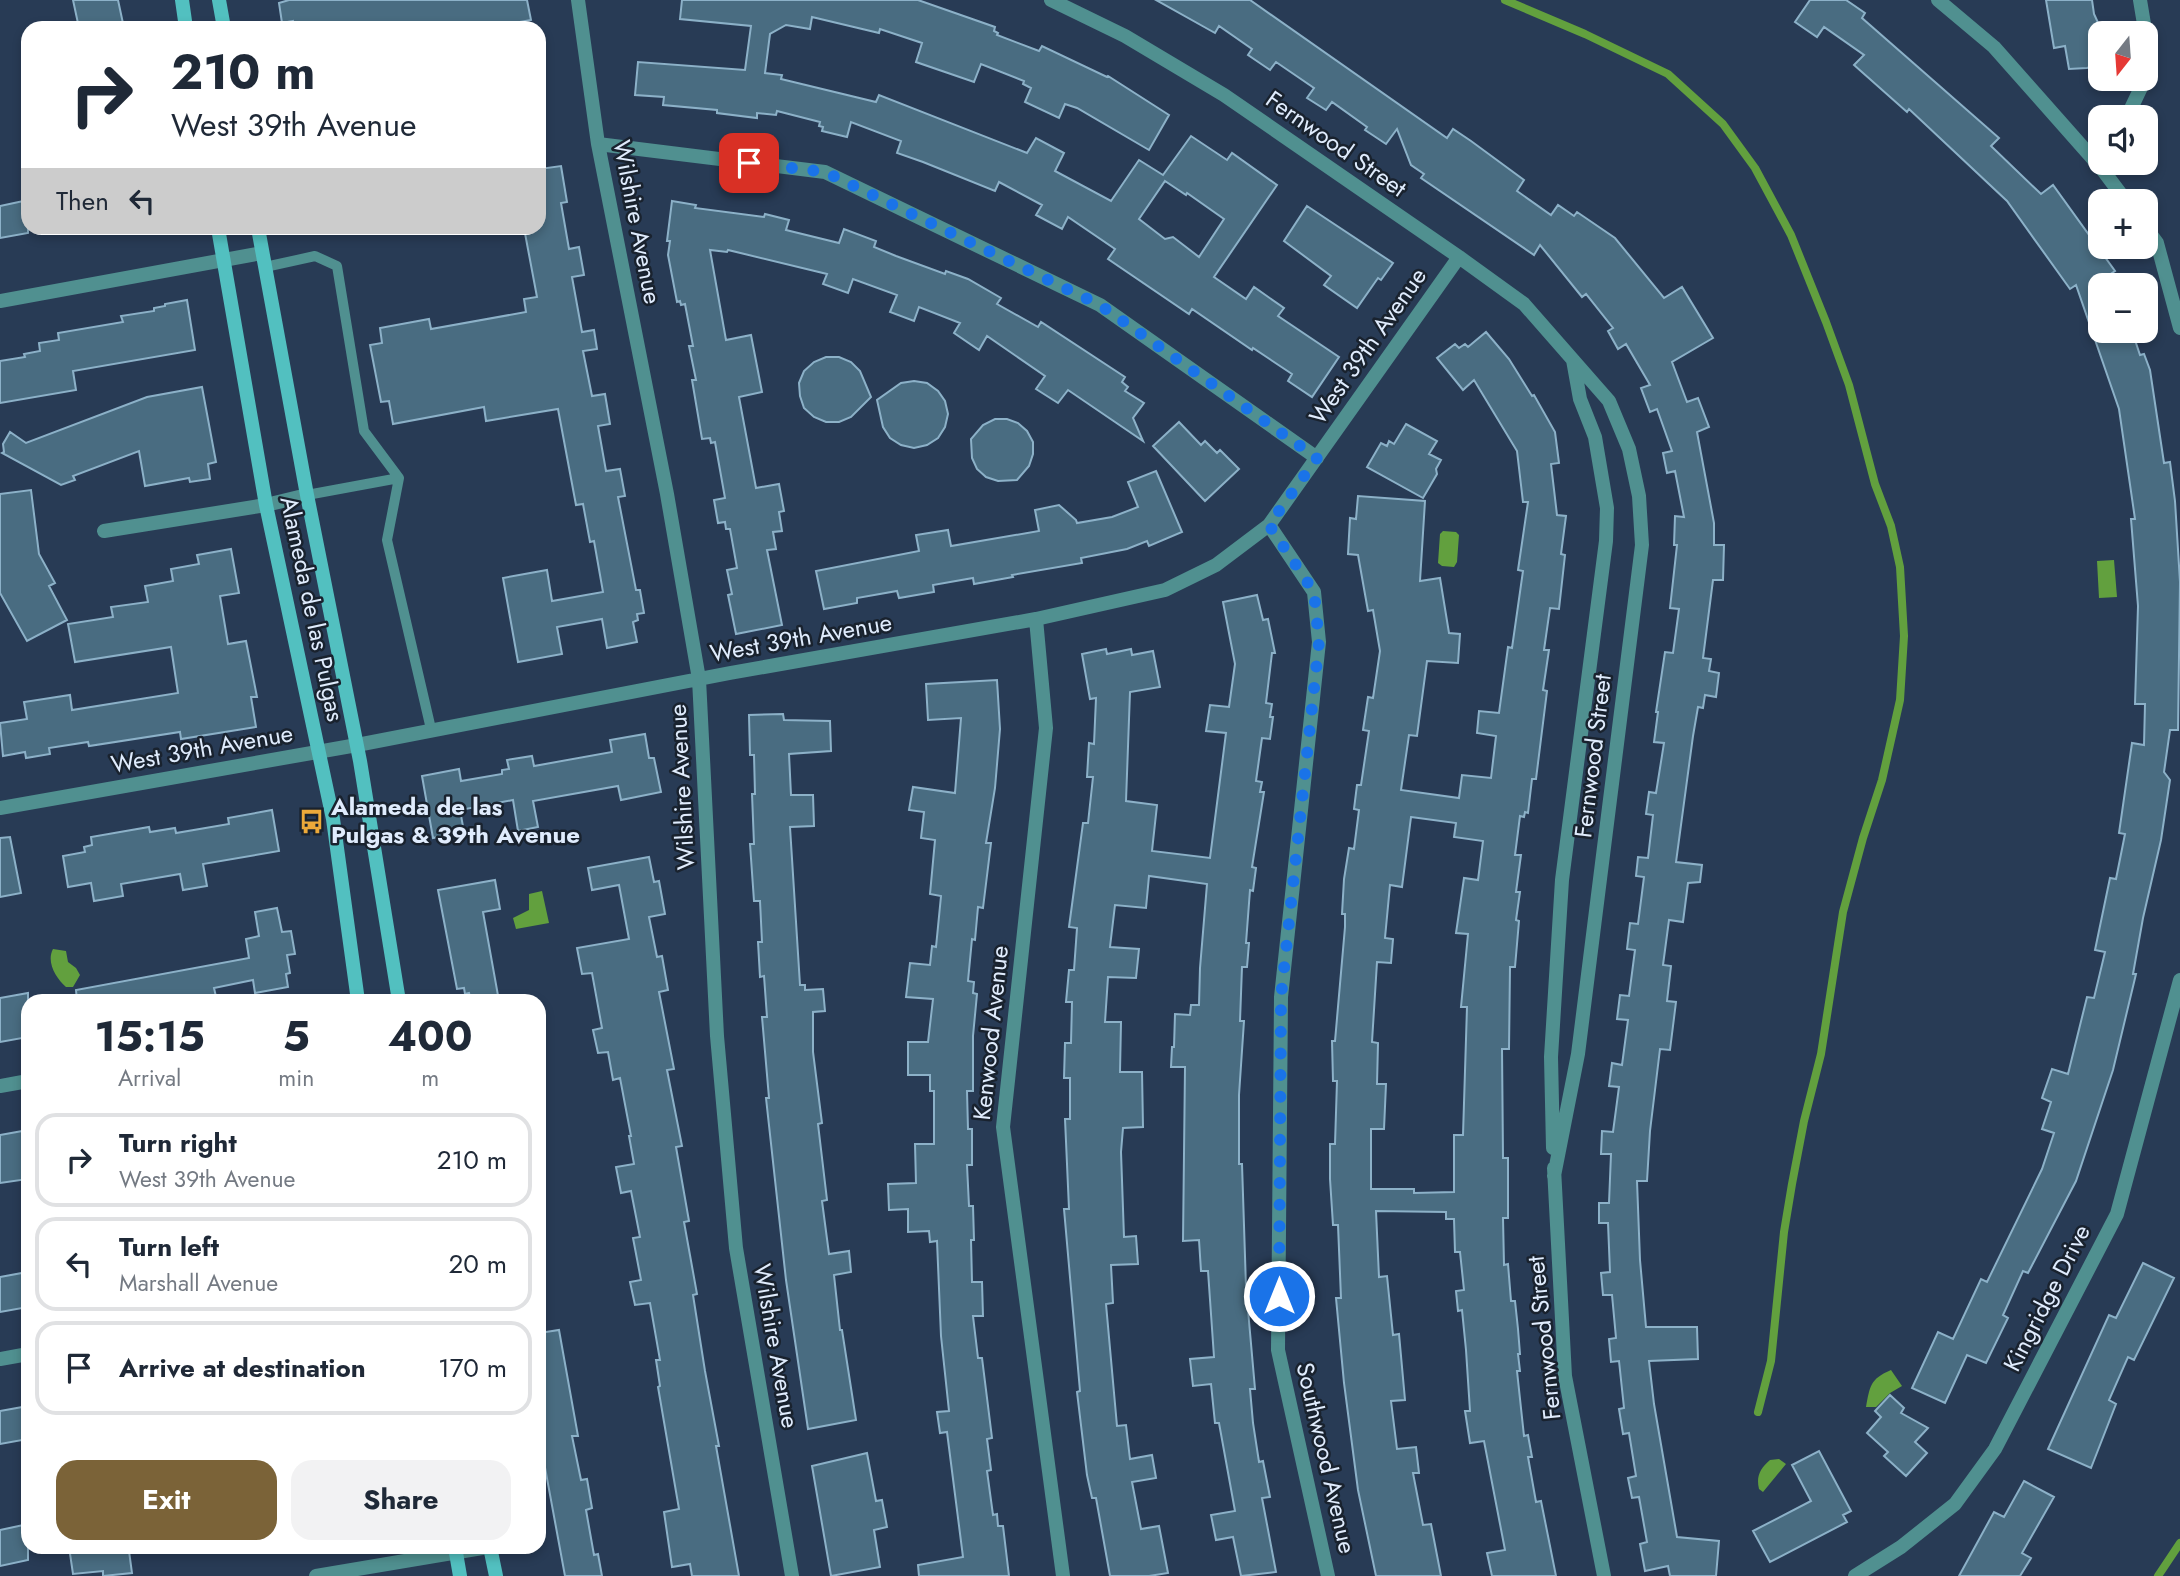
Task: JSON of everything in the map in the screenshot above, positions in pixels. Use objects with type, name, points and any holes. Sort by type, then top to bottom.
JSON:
[{"type":"main road","points":[[182,0],[185,21]]},
{"type":"main road","points":[[219,0],[223,21]]},
{"type":"main road","name":"Alameda de las Pulgas","points":[[219,235],[266,505],[333,819],[357,994]]},
{"type":"main road","name":"Alameda de las Pulgas","points":[[259,235],[357,745],[398,994]]},
{"type":"main road","points":[[456,1554],[460,1576]]},
{"type":"main road","points":[[491,1554],[496,1576]]},
{"type":"street","name":"Wilshire Avenue","points":[[578,0],[598,144],[667,494],[699,679],[717,1037],[736,1248],[792,1576]]},
{"type":"street","name":"Fernwood Street","points":[[1051,0],[1125,36],[1224,95],[1459,257],[1524,304],[1609,401],[1629,449],[1639,496],[1642,545],[1578,1054],[1554,1176]]},
{"type":"street","points":[[1938,0],[1994,47],[2088,149]]},
{"type":"street","points":[[2140,0],[2144,21]]},
{"type":"street","points":[[598,144],[825,172],[1100,305],[1317,458]]},
{"type":"street","points":[[2158,247],[2180,328]]},
{"type":"street","name":"West 39th Avenue","points":[[0,808],[1036,619],[1165,590],[1216,565],[1269,525],[1459,257]]},
{"type":"street","points":[[0,301],[223,260],[263,260]]},
{"type":"street","name":"Fernwood Street","points":[[1573,357],[1580,399],[1595,437],[1606,519],[1606,541],[1563,880],[1551,1057],[1554,1176],[1565,1376],[1604,1576]]},
{"type":"street","points":[[104,531],[266,505],[307,495]]},
{"type":"street","name":"Southwood Avenue","points":[[1269,525],[1314,592],[1319,642],[1281,997],[1278,1350],[1328,1576]]},
{"type":"street","name":"Kenwood Avenue","points":[[1036,619],[1046,728],[1003,1127],[1063,1576]]},
{"type":"street","name":"Kingridge Drive","points":[[1855,1576],[1901,1547],[1955,1504],[1995,1449],[2116,1213],[2180,980]]},
{"type":"street","points":[[0,1086],[21,1082]]},
{"type":"street","points":[[0,1359],[21,1355]]},
{"type":"street","points":[[316,1576],[434,1554]]},
{"type":"lane","points":[[263,260],[315,256],[337,266],[364,431],[398,478],[387,540],[431,729]]},
{"type":"lane","points":[[307,495],[398,478]]},
{"type":"shaded area","points":[[1443,531],[1456,532],[1459,535],[1457,562],[1454,567],[1438,563],[1440,534]]},
{"type":"shaded area","points":[[2114,560],[2117,597],[2099,598],[2097,561]]},
{"type":"shaded area","points":[[542,891],[549,923],[516,929],[513,918],[529,910],[529,894]]},
{"type":"shaded area","points":[[53,949],[66,951],[68,962],[80,975],[73,987],[66,987],[56,974],[51,964]]},
{"type":"shaded area","points":[[1891,1370],[1902,1386],[1876,1407],[1866,1407],[1872,1384]]},
{"type":"shaded area","points":[[1779,1459],[1786,1464],[1763,1492],[1759,1489],[1760,1473],[1770,1460]]},
{"type":"building","points":[[73,0],[118,0],[122,21],[78,21]]},
{"type":"building","points":[[289,0],[527,0],[531,20],[282,21],[279,3]]},
{"type":"building","points":[[682,0],[918,0],[995,27],[997,35],[1039,51],[1042,46],[1108,76],[1169,115],[1149,150],[1077,108],[1065,104],[1059,118],[1025,102],[1031,88],[1023,84],[1024,81],[981,64],[974,82],[916,62],[922,43],[880,29],[879,33],[812,17],[810,29],[786,25],[770,34],[765,73],[782,75],[781,79],[876,102],[879,95],[1027,153],[1036,138],[1064,153],[1055,171],[1111,201],[1139,160],[1163,175],[1191,136],[1227,160],[1232,153],[1277,185],[1214,277],[1246,299],[1254,287],[1284,308],[1278,316],[1339,357],[1312,397],[1288,381],[1292,374],[1192,309],[1189,314],[1108,259],[1115,249],[1068,217],[1062,229],[1036,215],[1042,205],[999,182],[995,191],[897,153],[901,141],[851,122],[847,137],[822,131],[820,122],[777,111],[776,115],[757,113],[757,118],[717,113],[717,110],[663,105],[664,97],[635,95],[638,62],[745,70],[751,26],[680,19]],"holes":[[[1165,181],[1186,195],[1187,193],[1224,219],[1199,257],[1173,237],[1165,239],[1139,219]]]},
{"type":"building","points":[[1156,0],[1250,0],[1447,138],[1453,129],[1471,141],[1524,180],[1517,191],[1551,215],[1558,205],[1574,216],[1577,212],[1615,238],[1664,298],[1682,287],[1713,338],[1672,362],[1687,402],[1698,398],[1709,427],[1697,432],[1714,523],[1714,545],[1724,545],[1723,580],[1713,580],[1703,658],[1711,659],[1709,671],[1719,673],[1716,697],[1705,695],[1703,708],[1698,707],[1676,862],[1702,865],[1700,882],[1688,883],[1683,922],[1669,920],[1663,965],[1671,966],[1667,1001],[1676,1002],[1670,1050],[1660,1049],[1647,1181],[1637,1181],[1646,1327],[1697,1327],[1698,1359],[1649,1361],[1677,1537],[1719,1541],[1716,1576],[1670,1576],[1668,1566],[1645,1571],[1640,1544],[1647,1542],[1639,1497],[1632,1498],[1628,1478],[1636,1476],[1629,1433],[1623,1434],[1619,1409],[1624,1408],[1619,1361],[1611,1362],[1609,1339],[1616,1338],[1612,1295],[1603,1295],[1601,1273],[1610,1272],[1608,1223],[1599,1223],[1599,1203],[1609,1203],[1611,1154],[1601,1154],[1602,1131],[1613,1132],[1619,1087],[1609,1086],[1612,1063],[1622,1065],[1628,1020],[1617,1019],[1620,995],[1629,996],[1635,950],[1627,949],[1630,923],[1638,924],[1644,877],[1636,876],[1638,857],[1648,858],[1653,815],[1646,814],[1649,792],[1656,793],[1664,743],[1654,742],[1656,712],[1665,652],[1673,653],[1679,609],[1670,608],[1677,545],[1674,545],[1675,516],[1684,517],[1675,471],[1667,473],[1663,453],[1672,451],[1657,409],[1650,412],[1641,388],[1650,385],[1626,344],[1618,349],[1608,331],[1613,328],[1586,294],[1582,297],[1540,245],[1534,255],[1421,178],[1424,174],[1411,165],[1397,129],[1386,144],[1332,102],[1326,110],[1307,98],[1314,88],[1276,62],[1270,70],[1248,55],[1252,49],[1219,26],[1215,33]]},
{"type":"building","points":[[1810,0],[1846,0],[1865,13],[1862,18],[1999,138],[1991,146],[2041,194],[2053,185],[2088,234],[2088,259],[2106,259],[2115,271],[2088,273],[2088,320],[2076,285],[2070,289],[2007,201],[1909,109],[1907,112],[1854,65],[1864,55],[1824,27],[1817,37],[1795,22]]},
{"type":"building","points":[[2046,0],[2092,0],[2097,21],[2088,21],[2088,68],[2069,69],[2065,46],[2054,48]]},
{"type":"building","points":[[561,166],[567,202],[561,203],[569,249],[579,247],[584,275],[572,277],[582,332],[594,330],[597,349],[583,351],[592,396],[605,394],[610,424],[598,426],[606,471],[620,469],[625,496],[618,497],[636,590],[640,590],[644,613],[637,614],[638,620],[633,622],[637,642],[607,648],[602,619],[557,627],[562,654],[518,662],[503,578],[547,570],[552,601],[603,592],[594,541],[590,542],[583,504],[576,505],[558,409],[486,421],[484,407],[393,424],[389,401],[381,402],[370,345],[382,343],[380,328],[429,319],[431,329],[526,312],[524,299],[537,297],[525,235],[546,235],[546,168]]},
{"type":"building","points":[[672,201],[696,205],[695,208],[764,217],[765,214],[789,220],[786,230],[839,243],[844,229],[876,241],[874,247],[896,256],[945,274],[946,271],[968,279],[1001,298],[997,304],[1038,327],[1041,322],[1125,377],[1122,382],[1128,387],[1125,391],[1144,403],[1133,418],[1143,441],[1068,390],[1058,403],[1036,389],[1045,376],[987,336],[979,350],[954,333],[960,323],[919,307],[914,321],[890,312],[897,295],[853,279],[848,293],[823,284],[827,274],[728,250],[710,250],[726,340],[751,335],[762,392],[739,397],[756,488],[779,484],[784,511],[779,512],[782,531],[773,532],[776,549],[767,550],[782,625],[736,634],[728,595],[732,594],[727,570],[737,568],[730,529],[726,529],[725,522],[718,523],[714,500],[725,498],[715,442],[711,443],[710,438],[702,439],[692,380],[696,380],[689,346],[693,346],[685,304],[677,302],[668,255]]},
{"type":"building","points":[[21,202],[21,234],[0,238],[0,206]]},
{"type":"building","points":[[1307,206],[1393,263],[1381,280],[1378,278],[1357,308],[1324,285],[1331,276],[1284,241]]},
{"type":"building","points":[[187,300],[195,350],[73,371],[76,390],[0,403],[0,361],[25,357],[24,354],[40,351],[39,343],[59,340],[58,333],[123,322],[121,316],[154,311],[154,308],[165,304]]},
{"type":"building","points":[[1486,332],[1509,359],[1532,396],[1534,395],[1555,432],[1559,463],[1551,464],[1557,515],[1566,516],[1561,554],[1565,555],[1559,609],[1550,608],[1544,650],[1549,650],[1543,690],[1547,691],[1536,779],[1532,779],[1528,813],[1525,812],[1524,817],[1520,816],[1515,855],[1521,855],[1516,892],[1520,892],[1516,920],[1519,921],[1515,967],[1510,967],[1509,1049],[1502,1049],[1503,1158],[1508,1158],[1508,1218],[1503,1218],[1504,1265],[1508,1264],[1511,1301],[1515,1301],[1520,1354],[1520,1371],[1517,1371],[1524,1436],[1528,1435],[1532,1457],[1528,1457],[1536,1502],[1541,1501],[1556,1576],[1492,1576],[1487,1553],[1505,1550],[1484,1441],[1470,1443],[1465,1411],[1470,1411],[1466,1350],[1462,1310],[1458,1311],[1456,1291],[1464,1290],[1460,1252],[1455,1252],[1454,1219],[1446,1219],[1446,1212],[1376,1211],[1379,1277],[1387,1276],[1393,1335],[1399,1334],[1405,1400],[1391,1401],[1397,1449],[1416,1447],[1419,1473],[1413,1473],[1423,1525],[1431,1524],[1441,1576],[1376,1576],[1358,1490],[1344,1383],[1336,1298],[1341,1298],[1338,1225],[1333,1225],[1330,1179],[1330,1144],[1335,1144],[1337,1081],[1333,1081],[1332,1041],[1335,1041],[1345,927],[1345,914],[1342,914],[1344,879],[1349,848],[1354,849],[1359,810],[1354,809],[1357,785],[1361,785],[1369,731],[1363,730],[1368,697],[1373,698],[1380,651],[1373,610],[1368,611],[1358,555],[1348,554],[1350,518],[1356,519],[1358,496],[1425,501],[1420,581],[1440,578],[1449,633],[1460,634],[1458,663],[1427,661],[1417,736],[1409,735],[1401,790],[1459,798],[1462,775],[1491,778],[1496,736],[1477,733],[1479,711],[1499,713],[1508,647],[1512,648],[1523,571],[1518,570],[1528,502],[1523,502],[1517,451],[1474,380],[1463,390],[1437,358],[1455,344],[1459,348],[1465,344],[1468,347]],"holes":[[[1411,817],[1456,823],[1454,837],[1483,841],[1478,880],[1464,878],[1456,933],[1468,934],[1461,1007],[1467,1007],[1463,1135],[1454,1135],[1454,1192],[1414,1193],[1414,1189],[1371,1189],[1371,1129],[1384,1129],[1386,1084],[1377,1084],[1378,1043],[1372,1042],[1377,962],[1391,963],[1393,939],[1385,938],[1390,885],[1402,887]]]},
{"type":"building","points":[[2096,343],[2136,343],[2140,355],[2144,354],[2150,370],[2164,463],[2170,462],[2180,582],[2178,730],[2170,730],[2164,772],[2170,780],[2161,840],[2143,918],[2133,974],[2136,974],[2113,1070],[2076,1181],[2028,1273],[2023,1271],[2003,1315],[2008,1318],[1986,1363],[1967,1355],[1945,1403],[1912,1388],[1938,1332],[1953,1339],[1981,1279],[1987,1282],[2042,1169],[2054,1133],[2042,1129],[2051,1102],[2042,1098],[2052,1069],[2068,1074],[2087,997],[2094,998],[2105,952],[2095,950],[2110,878],[2116,879],[2125,834],[2119,833],[2132,743],[2144,745],[2145,704],[2135,704],[2138,606],[2131,519],[2135,519],[2119,409]]},
{"type":"building","points":[[826,357],[839,357],[851,362],[860,371],[871,397],[851,417],[839,422],[826,422],[814,417],[804,408],[800,396],[799,383],[804,371],[814,362]]},
{"type":"building","points":[[901,383],[927,383],[938,391],[945,401],[948,414],[945,427],[938,438],[927,445],[914,448],[901,445],[890,438],[883,427],[877,400]]},
{"type":"building","points":[[202,387],[216,462],[208,464],[210,479],[190,482],[189,478],[145,486],[139,451],[73,476],[75,480],[61,485],[2,453],[3,444],[10,432],[26,443],[147,397]]},
{"type":"building","points":[[995,419],[1018,423],[1027,431],[1033,442],[1029,466],[1017,480],[998,481],[986,477],[977,469],[972,458],[971,439],[983,425]]},
{"type":"building","points":[[1179,422],[1201,445],[1205,441],[1217,453],[1220,450],[1239,469],[1205,501],[1153,446]]},
{"type":"building","points":[[1406,424],[1437,441],[1429,454],[1441,460],[1436,469],[1437,474],[1423,498],[1367,467],[1381,443],[1387,446],[1389,441],[1394,444]]},
{"type":"building","points":[[1156,471],[1182,532],[1149,546],[1147,541],[1127,549],[1081,558],[1082,563],[974,584],[973,578],[933,585],[934,592],[899,598],[897,591],[857,598],[857,603],[824,609],[816,571],[919,551],[916,535],[948,530],[951,546],[1039,531],[1035,510],[1059,505],[1077,523],[1112,517],[1138,507],[1128,482]]},
{"type":"building","points":[[31,490],[39,554],[55,583],[49,586],[67,620],[27,641],[0,593],[0,494]]},
{"type":"building","points":[[231,549],[239,593],[220,596],[228,644],[246,641],[257,697],[251,697],[256,727],[181,739],[180,732],[89,746],[88,742],[49,748],[50,754],[26,758],[25,752],[3,756],[0,723],[27,719],[24,702],[70,695],[72,710],[178,693],[171,647],[75,662],[68,624],[113,617],[111,607],[148,602],[145,586],[173,581],[171,569],[199,564],[197,555]]},
{"type":"building","points":[[1257,595],[1263,620],[1268,619],[1275,653],[1272,653],[1266,703],[1272,704],[1270,717],[1273,717],[1270,739],[1262,738],[1256,781],[1262,782],[1260,792],[1264,792],[1252,867],[1256,868],[1253,891],[1250,890],[1247,967],[1242,967],[1240,1021],[1244,1021],[1239,1095],[1239,1164],[1242,1164],[1246,1287],[1255,1389],[1250,1389],[1253,1423],[1259,1462],[1263,1461],[1270,1497],[1262,1498],[1276,1572],[1241,1576],[1233,1537],[1216,1540],[1211,1515],[1235,1511],[1219,1423],[1215,1423],[1211,1384],[1193,1386],[1190,1359],[1214,1357],[1208,1271],[1201,1271],[1199,1240],[1183,1241],[1185,1067],[1171,1067],[1175,1014],[1190,1015],[1191,1005],[1199,1005],[1207,884],[1149,876],[1146,908],[1115,905],[1110,947],[1139,949],[1136,978],[1108,977],[1105,1022],[1121,1022],[1120,1072],[1142,1072],[1143,1127],[1123,1128],[1121,1152],[1124,1237],[1136,1236],[1138,1264],[1111,1265],[1113,1303],[1106,1304],[1117,1426],[1126,1425],[1130,1459],[1152,1455],[1156,1478],[1132,1482],[1141,1529],[1159,1526],[1168,1573],[1110,1576],[1096,1498],[1092,1498],[1087,1475],[1077,1392],[1080,1391],[1064,1209],[1069,1209],[1065,1119],[1070,1119],[1070,1078],[1064,1078],[1065,1043],[1071,1043],[1072,1002],[1066,1002],[1069,970],[1074,970],[1077,928],[1069,927],[1083,823],[1088,823],[1093,777],[1087,777],[1089,743],[1094,744],[1096,698],[1090,699],[1082,654],[1106,649],[1107,654],[1131,649],[1132,655],[1153,651],[1160,687],[1130,692],[1126,801],[1157,805],[1152,851],[1210,858],[1226,733],[1206,731],[1210,705],[1229,707],[1235,664],[1223,602]]},
{"type":"building","points":[[997,680],[1000,729],[995,788],[986,843],[991,843],[983,908],[978,907],[975,940],[972,939],[968,981],[974,982],[973,993],[977,994],[973,1036],[973,1091],[967,1091],[968,1129],[972,1129],[972,1165],[967,1165],[969,1206],[973,1206],[972,1282],[982,1282],[983,1316],[973,1316],[978,1358],[982,1358],[992,1438],[987,1439],[991,1470],[987,1471],[993,1515],[997,1514],[998,1526],[1003,1526],[1009,1576],[919,1576],[918,1565],[963,1557],[947,1432],[940,1433],[937,1412],[949,1411],[941,1336],[937,1241],[930,1242],[929,1231],[908,1232],[908,1209],[889,1210],[888,1184],[916,1183],[915,1144],[934,1144],[934,1091],[930,1091],[930,1075],[908,1075],[908,1042],[928,1042],[933,999],[906,997],[910,963],[930,965],[932,946],[936,947],[941,896],[930,894],[935,840],[921,838],[924,812],[909,810],[913,787],[955,793],[961,718],[928,720],[926,684]]},
{"type":"building","points":[[783,714],[784,720],[830,721],[831,751],[789,754],[791,795],[813,795],[814,826],[790,827],[800,985],[805,985],[805,990],[823,989],[825,1011],[813,1012],[813,1052],[822,1123],[818,1124],[827,1200],[822,1201],[829,1254],[849,1251],[851,1272],[834,1275],[840,1330],[856,1420],[808,1429],[786,1280],[766,1098],[769,1098],[762,1017],[767,1017],[764,976],[760,977],[760,901],[754,901],[750,844],[754,844],[752,794],[755,794],[749,715]]},
{"type":"building","points":[[645,734],[649,758],[654,758],[661,792],[621,800],[618,786],[533,801],[538,827],[518,831],[513,800],[460,810],[464,832],[433,838],[422,776],[459,769],[461,781],[502,774],[502,770],[509,769],[507,760],[532,756],[534,766],[612,752],[610,740]]},
{"type":"building","points":[[272,810],[279,851],[203,864],[207,886],[183,890],[180,874],[121,884],[123,896],[94,901],[91,883],[68,887],[63,856],[85,852],[84,847],[92,845],[91,837],[149,827],[150,832],[175,828],[176,833],[229,824],[228,818]]},
{"type":"building","points":[[10,837],[21,893],[0,897],[0,838]]},
{"type":"building","points":[[649,857],[654,882],[659,881],[665,914],[649,917],[657,957],[662,956],[668,990],[659,992],[674,1069],[667,1070],[682,1146],[676,1147],[689,1221],[684,1222],[697,1294],[693,1295],[739,1576],[692,1576],[690,1564],[672,1567],[664,1512],[679,1509],[658,1387],[656,1360],[660,1360],[650,1303],[635,1305],[630,1282],[641,1280],[633,1238],[640,1237],[631,1191],[621,1193],[616,1167],[634,1164],[631,1136],[620,1078],[613,1080],[608,1052],[598,1053],[593,1030],[602,1028],[592,973],[582,974],[577,948],[629,939],[619,885],[592,890],[588,868]]},
{"type":"building","points":[[495,880],[500,909],[483,912],[498,994],[465,994],[464,988],[457,989],[438,890]]},
{"type":"building","points":[[277,908],[282,932],[291,931],[295,954],[287,955],[290,973],[286,974],[288,987],[255,993],[253,980],[214,988],[215,994],[76,994],[76,990],[249,958],[246,939],[259,936],[255,912]]},
{"type":"building","points":[[21,994],[21,1038],[0,1042],[0,998]]},
{"type":"building","points":[[21,1131],[21,1180],[0,1183],[0,1135]]},
{"type":"building","points":[[2143,1263],[2174,1278],[2134,1360],[2128,1357],[2109,1400],[2116,1404],[2091,1468],[2048,1449],[2109,1315],[2116,1318]]},
{"type":"building","points":[[21,1273],[21,1308],[0,1312],[0,1277]]},
{"type":"building","points":[[559,1330],[578,1436],[572,1436],[581,1480],[587,1479],[592,1508],[586,1510],[594,1555],[598,1554],[602,1576],[565,1576],[546,1473],[546,1332]]},
{"type":"building","points":[[1890,1395],[1904,1408],[1901,1413],[1928,1428],[1915,1442],[1927,1453],[1906,1476],[1884,1456],[1888,1452],[1867,1433],[1881,1417],[1875,1411]]},
{"type":"building","points":[[21,1407],[21,1440],[0,1444],[0,1411]]},
{"type":"building","points":[[1819,1451],[1851,1511],[1843,1515],[1847,1522],[1770,1562],[1753,1531],[1811,1501],[1792,1465]]},
{"type":"building","points":[[867,1453],[876,1501],[882,1500],[887,1527],[874,1530],[880,1567],[831,1576],[812,1466]]},
{"type":"building","points":[[2024,1481],[2054,1497],[2022,1553],[2031,1558],[2020,1576],[1959,1576],[1994,1512],[2004,1517]]},
{"type":"building","points":[[21,1526],[21,1554],[28,1554],[28,1560],[0,1566],[0,1530]]},
{"type":"building","points":[[70,1554],[129,1554],[132,1573],[103,1576],[103,1571],[73,1574]]},
{"type":"waterway","points":[[1505,0],[1585,34],[1668,74],[1723,124],[1755,168],[1791,235],[1849,385],[1875,484],[1891,526],[1900,567],[1904,636],[1900,700],[1882,780],[1843,912],[1821,1054],[1792,1184],[1784,1232],[1771,1361],[1758,1412]]},
{"type":"waterway","points":[[2158,1576],[2180,1543]]},
{"type":"place","name":"Alameda de las Pulgas & 39th Avenue","points":[[311,821]]},
{"type":"route","points":[[749,163],[825,172],[1100,305],[1317,458],[1269,525],[1314,592],[1319,642],[1281,997],[1279,1296]]}]
